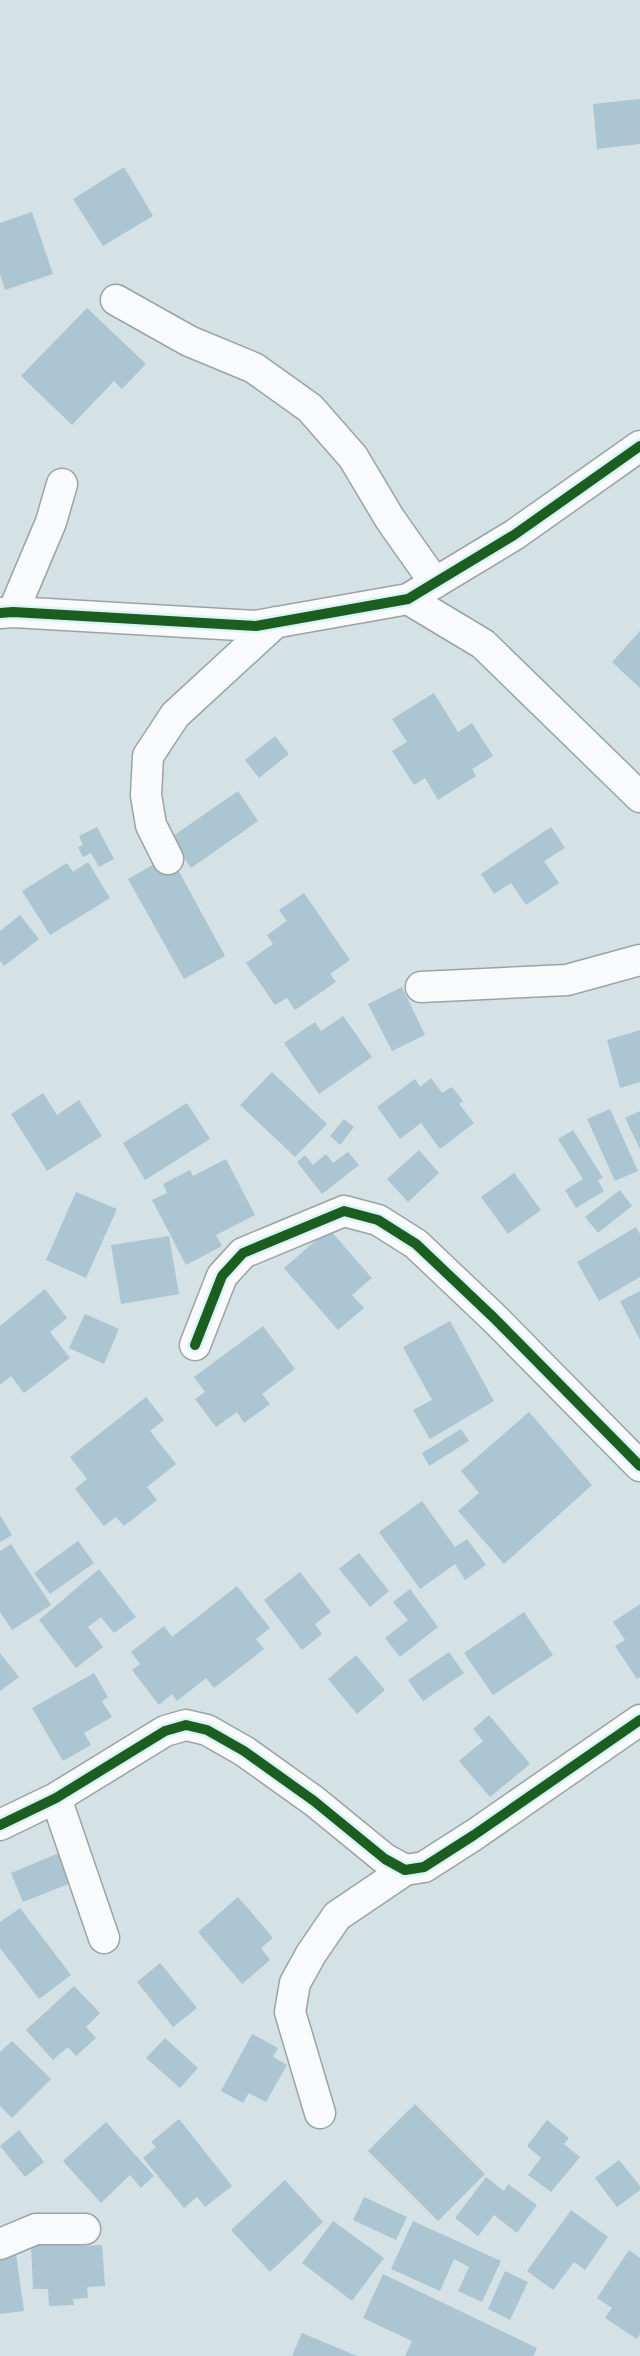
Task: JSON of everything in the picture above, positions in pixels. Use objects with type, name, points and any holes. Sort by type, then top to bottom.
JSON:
[{"type":"street","points":[[116,300],[189,341],[254,368],[310,408],[353,457],[390,519],[435,583]]},
{"type":"street","points":[[62,484],[51,522],[6,612],[256,626],[408,600],[514,535],[640,446]]},
{"type":"street","points":[[408,600],[483,644],[640,797]]},
{"type":"street","points":[[168,859],[151,825],[146,795],[148,756],[175,715],[276,622]]},
{"type":"street","points":[[421,987],[567,980],[640,960]]},
{"type":"street","points":[[195,1345],[222,1276],[243,1253],[344,1211],[378,1220],[416,1244],[493,1317],[640,1466]]},
{"type":"street","points":[[320,2113],[290,2012],[295,1983],[337,1916],[405,1870],[424,1867],[464,1842],[640,1720]]},
{"type":"street","points":[[0,1825],[56,1798],[165,1731],[186,1725],[206,1730],[244,1751],[314,1801],[384,1859],[405,1870]]},
{"type":"street","points":[[56,1798],[104,1938]]},
{"type":"street","points":[[0,2244],[36,2230],[85,2229]]},
{"type":"building","points":[[640,99],[640,144],[597,149],[593,104]]},
{"type":"building","points":[[124,167],[153,216],[103,246],[73,199]]},
{"type":"building","points":[[32,212],[53,274],[5,290],[0,274],[0,223]]},
{"type":"building","points":[[87,308],[146,364],[122,389],[114,381],[72,425],[21,376]]},
{"type":"building","points":[[640,631],[640,688],[612,662]]},
{"type":"building","points":[[434,693],[458,732],[472,723],[493,756],[472,769],[476,776],[438,800],[425,778],[414,785],[392,751],[407,742],[392,719]]},
{"type":"building","points":[[275,736],[289,754],[259,778],[245,760]]},
{"type":"building","points":[[238,791],[258,821],[191,868],[170,838]]},
{"type":"building","points":[[97,827],[114,859],[99,867],[91,853],[83,857],[78,847],[83,845],[79,836]]},
{"type":"building","points":[[551,827],[565,848],[544,861],[559,883],[526,905],[511,883],[494,894],[481,874]]},
{"type":"building","points":[[170,855],[225,956],[184,979],[128,879]]},
{"type":"building","points":[[88,862],[110,898],[50,935],[22,891],[67,863],[73,872]]},
{"type":"building","points":[[304,893],[350,960],[330,974],[336,982],[295,1010],[287,998],[275,1005],[246,963],[273,944],[267,935],[287,921],[279,910]]},
{"type":"building","points":[[20,915],[39,939],[4,966],[0,961],[0,931]]},
{"type":"building","points":[[402,987],[425,1035],[392,1051],[368,1004]]},
{"type":"building","points":[[343,1016],[372,1057],[319,1094],[284,1043],[315,1022],[321,1031]]},
{"type":"building","points":[[640,1030],[640,1082],[620,1088],[607,1040]]},
{"type":"building","points":[[272,1072],[327,1124],[295,1157],[240,1105]]},
{"type":"building","points":[[431,1078],[442,1093],[452,1087],[463,1101],[459,1104],[474,1123],[440,1149],[421,1123],[400,1139],[377,1107],[415,1079],[420,1087]]},
{"type":"building","points":[[43,1093],[57,1115],[79,1100],[102,1136],[47,1171],[11,1114]]},
{"type":"building","points":[[187,1103],[210,1139],[145,1180],[123,1143]]},
{"type":"building","points":[[610,1109],[638,1171],[615,1181],[587,1119]]},
{"type":"building","points":[[640,1111],[640,1149],[625,1118]]},
{"type":"building","points":[[344,1119],[354,1127],[340,1145],[330,1136]]},
{"type":"building","points":[[573,1130],[603,1178],[598,1180],[604,1191],[576,1208],[565,1190],[583,1179],[558,1139]]},
{"type":"building","points":[[419,1150],[439,1173],[408,1202],[387,1179]]},
{"type":"building","points":[[348,1152],[359,1165],[322,1194],[297,1162],[305,1155],[313,1165],[326,1154],[333,1163]]},
{"type":"building","points":[[226,1159],[255,1215],[216,1235],[222,1246],[186,1265],[152,1200],[167,1193],[163,1184],[190,1170],[193,1176]]},
{"type":"building","points":[[514,1173],[541,1210],[508,1234],[481,1197]]},
{"type":"building","points":[[620,1190],[632,1206],[598,1233],[585,1217]]},
{"type":"building","points":[[76,1192],[117,1209],[86,1278],[46,1260]]},
{"type":"building","points":[[636,1227],[640,1234],[640,1277],[599,1301],[577,1262]]},
{"type":"building","points":[[329,1229],[372,1278],[352,1295],[364,1308],[338,1330],[284,1268]]},
{"type":"building","points":[[169,1236],[179,1294],[121,1304],[111,1245]]},
{"type":"building","points":[[45,1289],[67,1318],[50,1332],[70,1358],[24,1393],[11,1376],[0,1385],[0,1326]]},
{"type":"building","points":[[640,1291],[640,1340],[620,1301]]},
{"type":"building","points":[[85,1314],[119,1329],[104,1364],[69,1348]]},
{"type":"building","points":[[450,1321],[494,1401],[430,1439],[413,1410],[432,1400],[403,1347]]},
{"type":"building","points":[[263,1326],[295,1369],[262,1394],[270,1404],[244,1423],[237,1412],[216,1427],[195,1399],[205,1392],[194,1377]]},
{"type":"building","points":[[146,1397],[164,1420],[150,1431],[176,1464],[147,1487],[157,1500],[124,1526],[116,1517],[104,1526],[75,1489],[87,1479],[70,1457]]},
{"type":"building","points":[[529,1412],[592,1485],[504,1564],[458,1511],[479,1493],[461,1471]]},
{"type":"building","points":[[461,1429],[469,1441],[429,1466],[422,1453]]},
{"type":"building","points":[[422,1501],[455,1547],[467,1539],[486,1565],[465,1580],[455,1564],[420,1589],[379,1532]]},
{"type":"building","points":[[0,1515],[12,1535],[0,1542]]},
{"type":"building","points":[[78,1541],[94,1563],[50,1594],[34,1573]]},
{"type":"building","points":[[11,1544],[51,1605],[12,1630],[0,1612],[0,1551]]},
{"type":"building","points":[[359,1553],[389,1591],[370,1607],[339,1569]]},
{"type":"building","points":[[99,1569],[136,1617],[114,1633],[101,1617],[88,1627],[103,1647],[76,1668],[39,1620]]},
{"type":"building","points":[[300,1572],[331,1612],[315,1624],[322,1634],[302,1650],[264,1600]]},
{"type":"building","points":[[237,1586],[270,1628],[256,1639],[264,1649],[214,1688],[206,1678],[177,1701],[172,1694],[159,1705],[132,1670],[140,1664],[131,1652],[164,1626],[172,1637]]},
{"type":"building","points":[[410,1589],[438,1627],[400,1657],[385,1638],[408,1620],[393,1602]]},
{"type":"building","points":[[640,1604],[640,1677],[637,1679],[615,1646],[625,1640],[613,1622]]},
{"type":"building","points":[[524,1612],[553,1655],[493,1695],[464,1653]]},
{"type":"building","points":[[449,1652],[464,1673],[423,1701],[408,1680]]},
{"type":"building","points":[[0,1653],[19,1677],[0,1691]]},
{"type":"building","points":[[356,1655],[385,1690],[357,1714],[328,1679]]},
{"type":"building","points":[[94,1673],[108,1697],[102,1701],[112,1717],[84,1733],[91,1745],[63,1761],[32,1708]]},
{"type":"building","points":[[489,1715],[530,1764],[490,1797],[459,1761],[483,1741],[473,1729]]},
{"type":"building","points":[[59,1853],[71,1883],[23,1902],[11,1873]]},
{"type":"building","points":[[238,1897],[273,1938],[261,1948],[270,1960],[242,1984],[198,1932]]},
{"type":"building","points":[[20,1908],[71,1975],[39,1999],[0,1948],[0,1922]]},
{"type":"building","points":[[160,1963],[197,2008],[173,2027],[137,1982]]},
{"type":"building","points":[[74,1986],[100,2013],[86,2027],[96,2038],[76,2056],[68,2047],[53,2060],[26,2030]]},
{"type":"building","points":[[252,2034],[278,2048],[273,2057],[287,2065],[266,2102],[249,2093],[243,2103],[221,2091]]},
{"type":"building","points":[[165,2038],[198,2068],[180,2088],[146,2058]]},
{"type":"building","points":[[12,2041],[51,2079],[12,2118],[0,2106],[0,2052]]},
{"type":"building","points":[[415,2104],[485,2174],[438,2221],[368,2151]]},
{"type":"building","points":[[179,2119],[232,2186],[205,2207],[197,2197],[184,2208],[143,2158],[156,2147],[151,2142]]},
{"type":"building","points":[[547,2120],[569,2138],[564,2144],[580,2157],[551,2192],[528,2175],[541,2158],[527,2146]]},
{"type":"building","points":[[106,2122],[154,2176],[141,2188],[130,2175],[101,2203],[63,2161]]},
{"type":"building","points":[[19,2130],[44,2162],[25,2177],[0,2146]]},
{"type":"building","points":[[619,2160],[640,2186],[640,2190],[617,2207],[595,2178]]},
{"type":"building","points":[[486,2177],[504,2191],[508,2184],[537,2205],[517,2233],[494,2215],[478,2236],[455,2218]]},
{"type":"building","points":[[285,2180],[323,2222],[270,2272],[231,2230]]},
{"type":"building","points":[[364,2197],[407,2217],[396,2240],[353,2220]]},
{"type":"building","points":[[571,2210],[608,2237],[585,2270],[574,2262],[553,2290],[527,2271]]},
{"type":"building","points":[[333,2221],[384,2258],[352,2301],[302,2263]]},
{"type":"building","points":[[413,2221],[501,2261],[482,2302],[458,2291],[469,2267],[454,2259],[440,2291],[391,2269]]},
{"type":"building","points":[[80,2234],[80,2246],[102,2245],[105,2286],[87,2287],[88,2298],[73,2299],[74,2305],[49,2306],[48,2289],[33,2289],[31,2244]]},
{"type":"building","points":[[629,2250],[640,2258],[640,2334],[637,2339],[605,2318],[612,2308],[597,2298]]},
{"type":"building","points":[[16,2254],[24,2311],[0,2314],[0,2257]]},
{"type":"building","points":[[505,2271],[528,2282],[510,2320],[488,2309]]},
{"type":"building","points":[[383,2274],[537,2348],[533,2356],[405,2356],[412,2341],[363,2318]]},
{"type":"building","points":[[302,2333],[357,2356],[292,2356]]},
{"type":"cycle path","points":[[0,613],[256,626],[408,599],[514,535],[640,446]]},
{"type":"cycle path","points":[[195,1345],[222,1276],[243,1253],[344,1211],[378,1220],[416,1244],[493,1317],[640,1466]]},
{"type":"cycle path","points":[[0,1825],[56,1798],[165,1731],[186,1725],[207,1730],[244,1751],[314,1801],[385,1859],[405,1870],[424,1867],[640,1720]]}]
